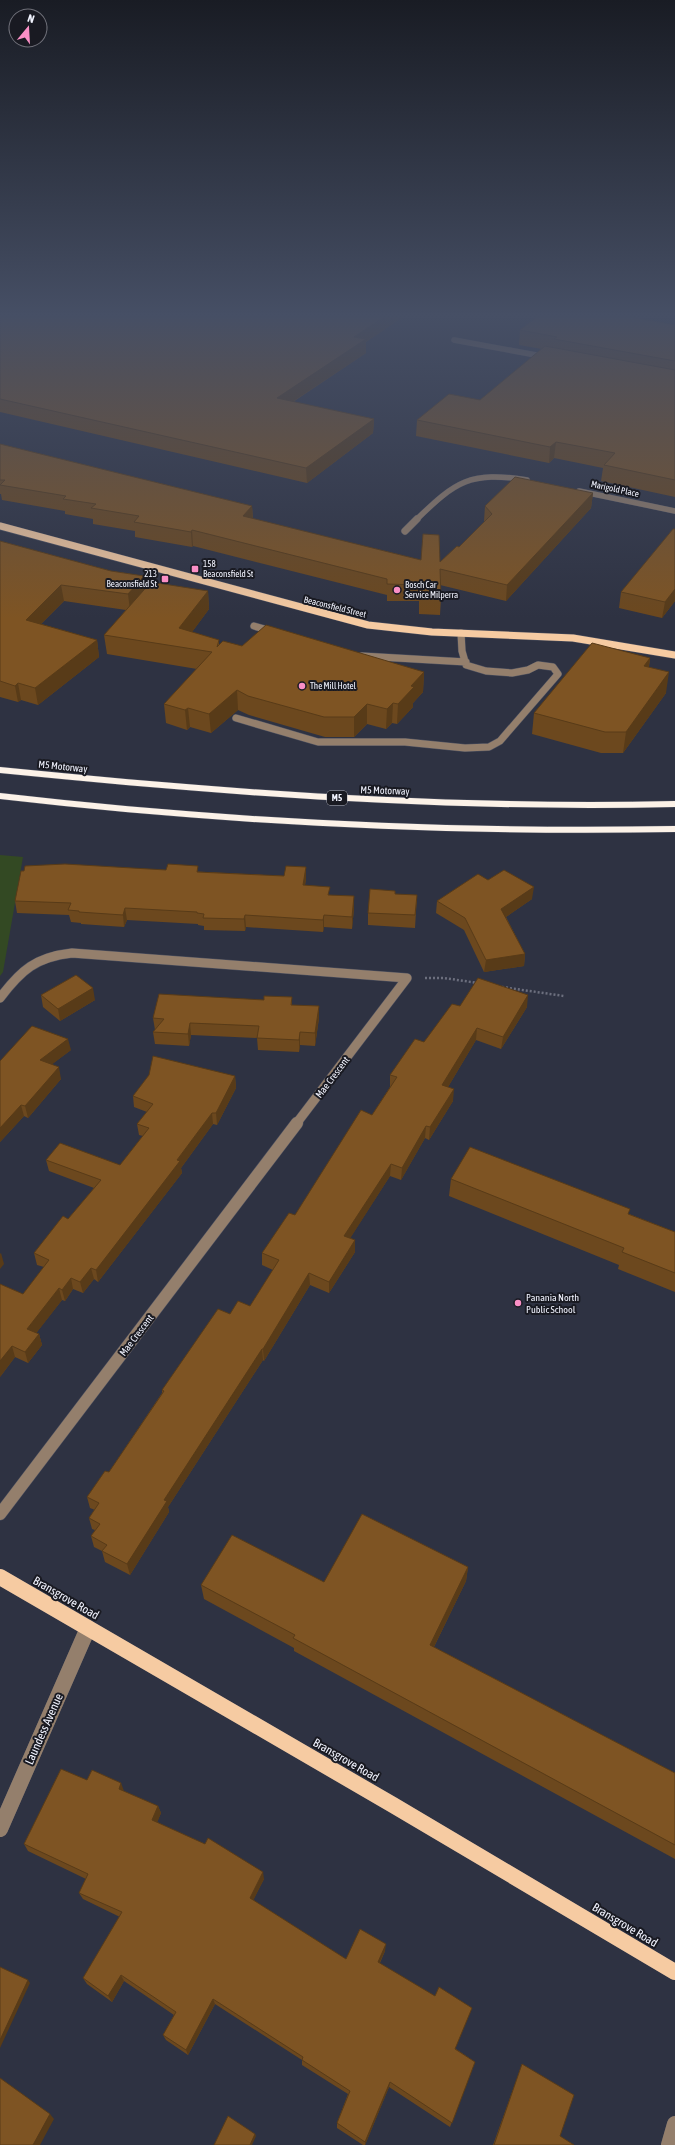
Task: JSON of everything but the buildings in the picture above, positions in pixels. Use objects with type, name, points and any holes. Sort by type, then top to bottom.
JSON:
[{"type":"highway","name":"M5 Motorway","points":[[0,770],[111,782],[250,794],[386,801],[523,805],[675,804]]},
{"type":"highway","points":[[0,796],[147,812],[286,822],[510,830],[675,830]]},
{"type":"main road","name":"Beaconsfield Street","points":[[0,526],[338,618],[400,630],[573,638],[622,644],[675,655]]},
{"type":"main road","name":"Bransgrove Road","points":[[0,1577],[393,1805],[675,1972]]},
{"type":"street","points":[[405,531],[450,488],[464,480],[480,476],[499,475],[535,482]]},
{"type":"street","name":"Marigold Place","points":[[574,490],[675,511]]},
{"type":"street","points":[[254,626],[284,634]]},
{"type":"street","points":[[236,718],[318,742],[405,742],[465,748],[489,748],[500,741],[558,674],[553,667],[538,664],[528,670],[512,673],[486,671],[466,665],[462,651],[461,633]]},
{"type":"street","points":[[352,653],[367,657],[466,662]]},
{"type":"street","points":[[0,998],[15,977],[26,967],[41,959],[56,954],[72,953],[407,978]]},
{"type":"street","name":"Mae Crescent","points":[[0,1514],[407,978]]},
{"type":"street","name":"Laundess Avenue","points":[[0,1829],[88,1628]]},
{"type":"street","points":[[669,2145],[675,2124]]},
{"type":"path","points":[[407,978],[444,978],[481,984]]},
{"type":"path","points":[[496,986],[564,996]]},
{"type":"green space","points":[[0,855],[23,857],[3,972],[0,976]]},
{"type":"place","name":"158 Beaconsfield St","points":[[195,569]]},
{"type":"place","name":"213 Beaconsfield St","points":[[165,579]]},
{"type":"place","name":"Bosch Car Service Milperra","points":[[397,590]]},
{"type":"place","name":"The Mill Hotel","points":[[302,686]]},
{"type":"place","name":"Panania North Public School","points":[[518,1303]]}]
